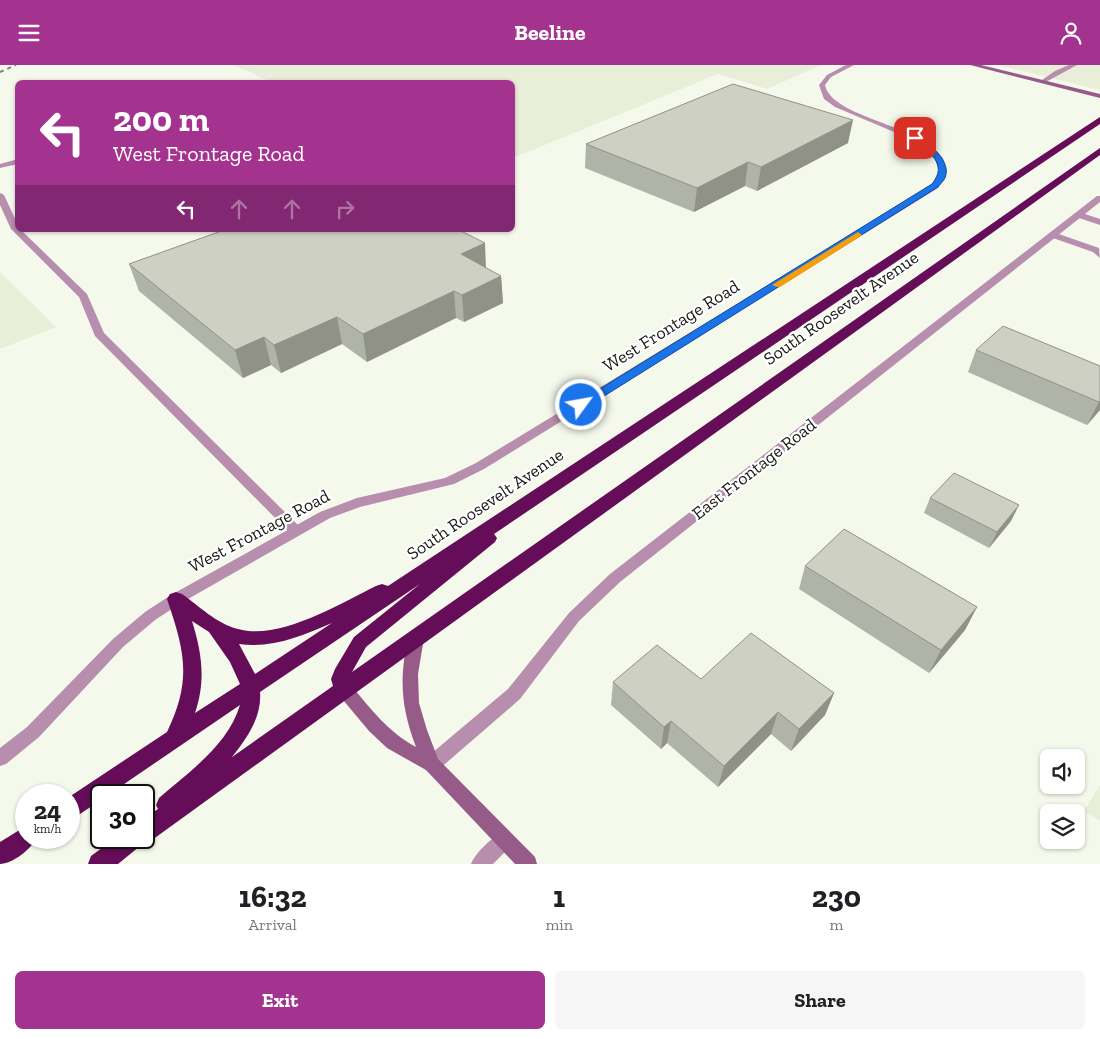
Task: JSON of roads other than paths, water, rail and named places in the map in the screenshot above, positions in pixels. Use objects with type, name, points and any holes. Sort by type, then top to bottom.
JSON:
[{"type":"highway","name":"South Roosevelt Avenue","points":[[80,802],[1100,120]]},
{"type":"highway","name":"South Roosevelt Avenue","points":[[155,824],[1100,151]]},
{"type":"highway","points":[[344,689],[341,679],[344,669],[360,642],[548,489]]},
{"type":"highway","points":[[214,627],[239,637],[256,639],[278,636],[422,573]]},
{"type":"highway","points":[[155,816],[230,746],[242,729],[250,707],[250,687],[228,643],[214,627],[176,599]]},
{"type":"highway","points":[[173,739],[185,717],[191,699],[194,678],[193,659],[187,631],[176,599]]},
{"type":"highway","points":[[0,855],[15,845]]},
{"type":"highway","points":[[104,861],[117,849]]},
{"type":"highway","points":[[104,861],[120,849]]},
{"type":"street","name":"West Frontage Road","points":[[0,758],[32,732],[118,643],[150,616],[176,599],[338,509],[449,481],[488,462],[935,186],[943,176],[943,167],[937,156],[923,143],[905,133],[845,110],[829,101],[822,85],[825,80],[851,65]]},
{"type":"street","points":[[973,65],[1100,96]]},
{"type":"street","points":[[1042,82],[1057,72],[1074,65]]},
{"type":"street","points":[[0,166],[15,162]]},
{"type":"street","points":[[0,195],[15,229]]},
{"type":"street","name":"East Frontage Road","points":[[432,764],[494,712],[519,688],[574,617],[615,578],[1100,198]]},
{"type":"street","points":[[1078,215],[1100,222]]},
{"type":"street","points":[[18,232],[84,295],[99,334],[296,531]]},
{"type":"street","points":[[1053,235],[1096,250],[1100,255]]},
{"type":"street","points":[[416,638],[410,662],[409,700],[415,723],[432,764]]},
{"type":"street","points":[[344,689],[375,726],[393,743],[432,764],[528,864]]},
{"type":"street","points":[[480,864],[505,840]]},
{"type":"railway","points":[[0,72],[16,65]]}]
